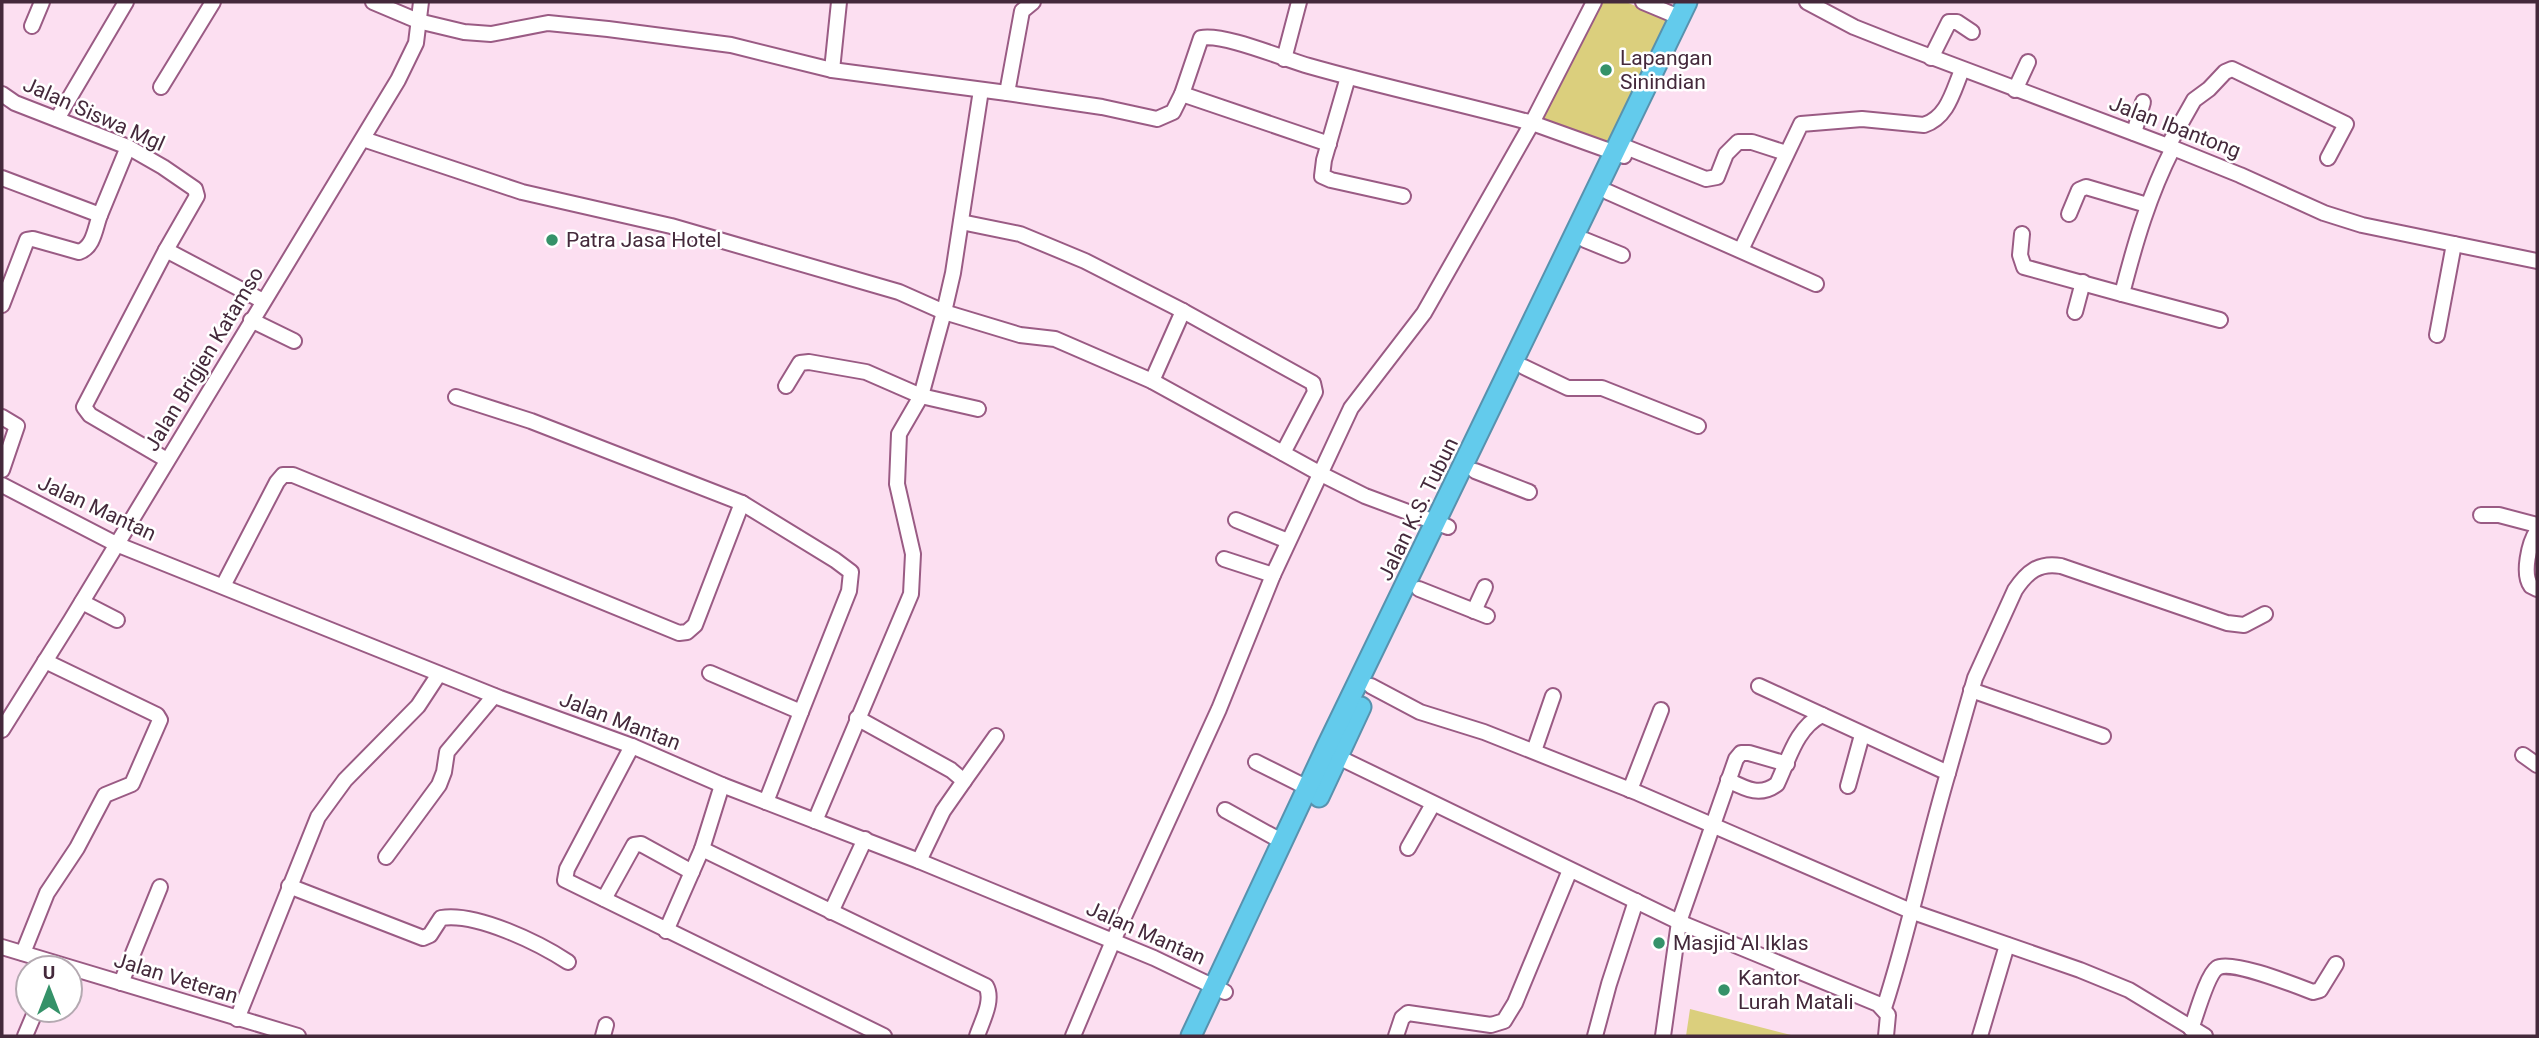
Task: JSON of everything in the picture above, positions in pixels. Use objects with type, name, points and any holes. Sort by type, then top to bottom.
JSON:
[{"type":"highway","name":"Jalan K.S. Tubun","points":[[1203,1036],[1220,989],[1308,788],[1443,525],[1622,152],[1698,2]]},
{"type":"highway","name":"Jalan K.S. Tubun","points":[[1191,1036],[1220,989],[1338,757],[1419,589],[1443,525],[1475,471],[1608,192],[1622,152],[1683,9]]},
{"type":"street","points":[[32,26],[42,2]]},
{"type":"street","points":[[57,119],[126,2]]},
{"type":"street","points":[[161,88],[213,2]]},
{"type":"street","points":[[373,2],[418,21],[480,34],[501,33],[548,23],[608,29],[731,45],[832,70],[1102,107],[1157,119],[1173,112],[1182,94],[1200,38],[1207,37],[1348,77],[1532,123],[1706,179],[1717,177],[1726,154],[1738,142],[1752,142],[1786,153]]},
{"type":"street","name":"Jalan Brigjen Katamso","points":[[2,730],[400,75],[416,43],[421,2]]},
{"type":"street","points":[[832,70],[839,2]]},
{"type":"street","points":[[1007,93],[1022,11],[1033,2]]},
{"type":"street","points":[[1284,59],[1299,2]]},
{"type":"street","points":[[1073,1036],[1113,941],[1219,709],[1273,575],[1350,408],[1424,313],[1532,123],[1594,2]]},
{"type":"street","points":[[1643,2],[1683,9]]},
{"type":"street","name":"Jalan Ibantong","points":[[1807,2],[1854,27],[2170,147],[2324,213],[2362,225],[2537,261]]},
{"type":"street","points":[[1931,58],[1949,22],[1957,22],[1972,32]]},
{"type":"street","points":[[2015,90],[2028,62]]},
{"type":"street","points":[[2122,293],[2147,205],[2170,147],[2194,100],[2225,72],[2232,69],[2346,124],[2328,158]]},
{"type":"street","points":[[1741,250],[1801,124],[1809,121],[1862,119],[1924,125],[1933,122],[1946,109],[1962,70]]},
{"type":"street","points":[[1348,77],[1322,176],[1402,196]]},
{"type":"street","points":[[815,821],[914,585],[910,537],[897,484],[899,434],[921,396],[944,312],[953,273],[981,90]]},
{"type":"street","name":"Jalan Siswa Mgl","points":[[2,94],[15,103],[128,147],[163,167],[196,191],[197,196],[166,250]]},
{"type":"street","points":[[1182,94],[1329,144]]},
{"type":"street","points":[[2134,133],[2143,102]]},
{"type":"street","points":[[363,139],[522,192],[671,226],[900,292],[944,312],[1020,335],[1055,339],[1152,381],[1365,496],[1443,525]]},
{"type":"street","points":[[2,304],[27,240],[33,239],[79,252],[90,245],[128,147]]},
{"type":"street","points":[[2,178],[100,215]]},
{"type":"street","points":[[2069,214],[2079,190],[2085,187],[2147,205]]},
{"type":"street","points":[[1608,192],[1816,284]]},
{"type":"street","points":[[961,222],[1037,240],[1085,261],[1184,311],[1315,385],[1315,392],[1283,453]]},
{"type":"street","points":[[2022,234],[2020,255],[2024,267],[2220,320]]},
{"type":"street","points":[[1585,240],[1622,255]]},
{"type":"street","points":[[2437,335],[2454,244]]},
{"type":"street","points":[[167,460],[90,415],[84,407],[166,250],[263,301]]},
{"type":"street","points":[[2075,312],[2083,282]]},
{"type":"street","points":[[1152,381],[1184,311]]},
{"type":"street","points":[[251,320],[294,341]]},
{"type":"street","points":[[786,386],[795,367],[800,363],[810,362],[866,372],[921,396],[978,409]]},
{"type":"street","points":[[1524,367],[1568,388],[1602,388],[1698,426]]},
{"type":"street","points":[[456,397],[531,421],[742,503],[851,572],[849,591],[766,802]]},
{"type":"street","points":[[2,417],[17,426],[2,470]]},
{"type":"street","points":[[1475,471],[1529,492]]},
{"type":"street","points":[[223,586],[277,482],[283,475],[293,475],[673,630],[687,632],[695,625],[742,503]]},
{"type":"street","name":"Jalan Mantan","points":[[2,485],[117,544],[494,696],[632,747],[919,861],[1113,941],[1220,989]]},
{"type":"street","points":[[2481,514],[2508,517],[2537,525]]},
{"type":"street","points":[[1236,520],[1288,541]]},
{"type":"street","points":[[2537,531],[2532,541],[2527,576],[2530,586],[2537,589]]},
{"type":"street","points":[[1224,559],[1273,575]]},
{"type":"street","points":[[1884,1008],[1913,912],[1929,837],[1971,690],[2015,590],[2030,572],[2046,564],[2061,566],[2227,623],[2244,625],[2265,614]]},
{"type":"street","points":[[1419,589],[1480,613],[1485,587]]},
{"type":"street","points":[[82,602],[117,620]]},
{"type":"street","points":[[23,953],[47,893],[77,848],[105,795],[132,784],[160,720],[157,715],[45,661]]},
{"type":"street","points":[[710,673],[801,712]]},
{"type":"street","points":[[237,1019],[318,817],[366,757],[418,706],[439,674]]},
{"type":"street","points":[[1371,686],[1420,712],[1534,751],[1913,912],[2080,970],[2129,990],[2205,1036]]},
{"type":"street","points":[[1759,686],[1948,773]]},
{"type":"street","points":[[1971,690],[2103,736]]},
{"type":"street","points":[[386,857],[439,785],[447,752],[494,696]]},
{"type":"street","points":[[1534,751],[1553,696]]},
{"type":"street","points":[[1630,790],[1661,710]]},
{"type":"street","points":[[1728,780],[1751,791],[1762,792],[1777,784],[1800,734],[1809,722],[1822,715]]},
{"type":"street","points":[[857,718],[964,781]]},
{"type":"street","points":[[1848,786],[1862,735]]},
{"type":"street","points":[[919,861],[943,811],[996,736]]},
{"type":"street","points":[[632,747],[564,875],[567,882],[884,1036]]},
{"type":"street","points":[[1663,1036],[1679,922],[1736,759],[1741,753],[1749,753],[1787,764]]},
{"type":"street","points":[[2523,755],[2537,765]]},
{"type":"street","points":[[1338,757],[1679,922],[1859,994],[1884,1008],[1888,1015],[1886,1036]]},
{"type":"street","points":[[1256,762],[1308,788]]},
{"type":"street","points":[[666,931],[702,849],[722,785]]},
{"type":"street","points":[[1408,848],[1433,804]]},
{"type":"street","points":[[1225,810],[1283,842]]},
{"type":"street","points":[[831,912],[864,839]]},
{"type":"street","points":[[604,900],[634,845],[641,844],[692,872]]},
{"type":"street","points":[[702,849],[986,986],[990,993],[977,1036]]},
{"type":"street","points":[[1396,1036],[1402,1018],[1408,1013],[1491,1025],[1504,1021],[1570,870]]},
{"type":"street","points":[[289,886],[423,938],[430,935],[441,918],[455,918],[527,938],[568,962]]},
{"type":"street","points":[[121,983],[160,887]]},
{"type":"street","points":[[1595,1036],[1636,901]]},
{"type":"street","points":[[1980,1036],[2007,945]]},
{"type":"street","name":"Jalan Veteran","points":[[2,947],[23,953]]},
{"type":"street","points":[[2191,1029],[2211,977],[2215,969],[2221,966],[2236,967],[2313,992],[2320,990],[2336,964]]},
{"type":"street","name":"Jalan Veteran","points":[[84,973],[298,1036]]},
{"type":"shaded area","name":"Lapangan Sinindian","points":[[1597,2],[1626,2],[1671,21],[1612,145],[1542,120]]},
{"type":"shaded area","points":[[1690,1009],[1795,1036],[1686,1036]]},
{"type":"place","name":"Lapangan Sinindian","points":[[1606,70]]},
{"type":"place","name":"Patra Jasa Hotel","points":[[552,240]]},
{"type":"place","name":"Masjid Al Iklas","points":[[1659,943]]},
{"type":"place","name":"Kantor Lurah Matali","points":[[1724,990]]}]
